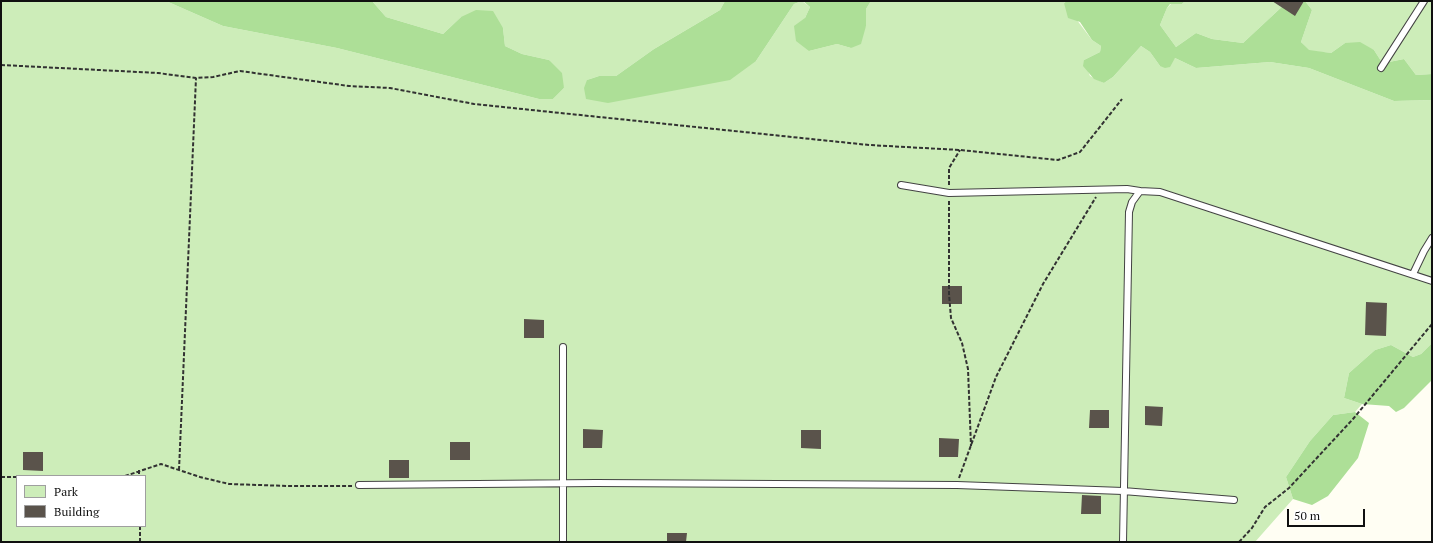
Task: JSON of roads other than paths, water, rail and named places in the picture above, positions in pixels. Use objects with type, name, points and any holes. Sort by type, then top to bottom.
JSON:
[{"type":"lane","points":[[1381,68],[1424,1]]},
{"type":"lane","points":[[901,185],[949,193],[1100,191],[1127,189],[1160,192],[1432,281]]},
{"type":"lane","points":[[1123,542],[1129,212],[1132,202],[1140,191]]},
{"type":"lane","points":[[1413,274],[1432,238]]},
{"type":"lane","points":[[563,347],[563,542]]},
{"type":"lane","points":[[359,485],[563,483],[957,485],[1123,491],[1234,500]]}]
